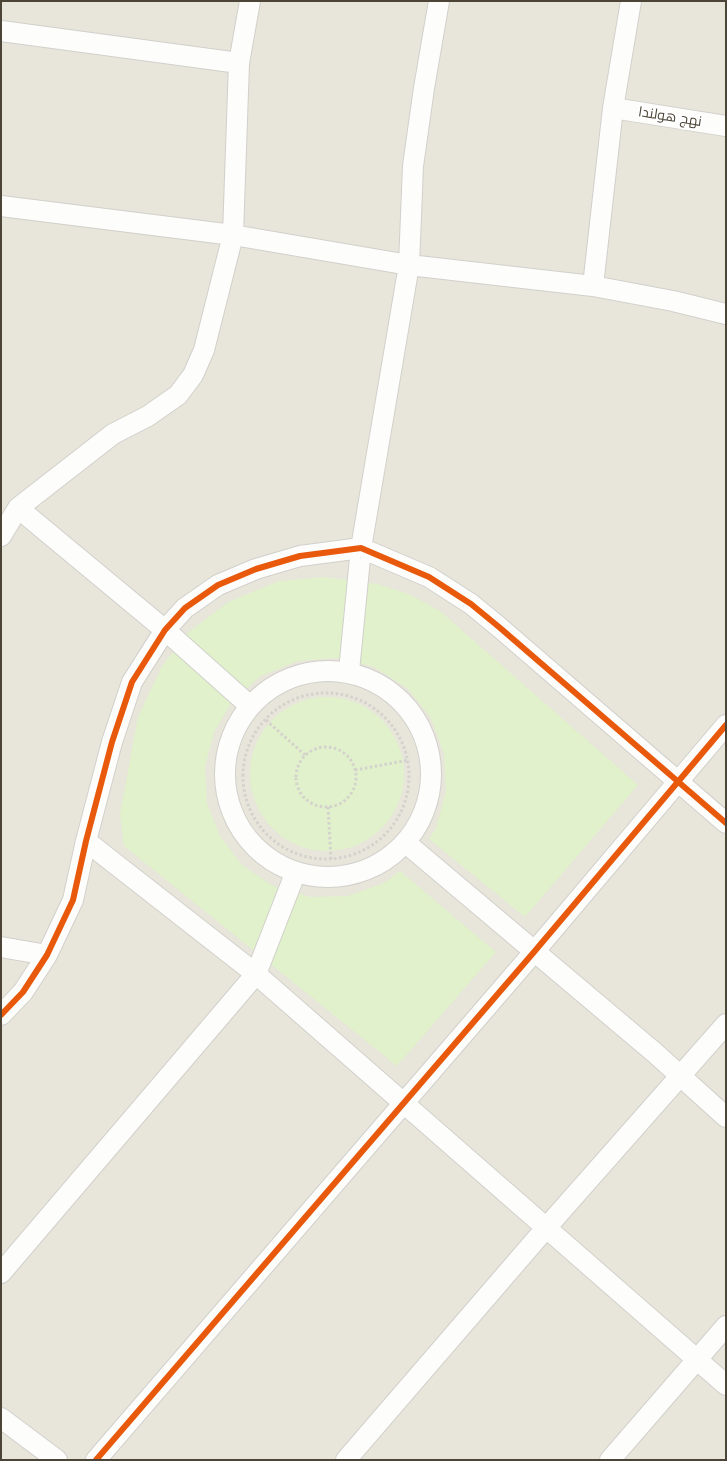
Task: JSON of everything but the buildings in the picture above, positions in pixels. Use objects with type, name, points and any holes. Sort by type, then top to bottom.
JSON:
[{"type":"street","points":[[1,536],[18,508],[113,434],[148,416],[178,395],[193,375],[204,350],[233,235],[240,63],[250,1]]},
{"type":"street","points":[[349,671],[361,548],[409,265],[413,166],[439,1]]},
{"type":"street","points":[[593,286],[613,108],[631,1]]},
{"type":"street","points":[[1,31],[240,63]]},
{"type":"street","name":"نهج هولندا","points":[[613,108],[726,126]]},
{"type":"street","points":[[1,206],[233,235],[409,265],[593,286],[726,314]]},
{"type":"street","points":[[18,508],[164,630],[250,706]]},
{"type":"street","points":[[1,1015],[23,992],[47,955],[73,900],[86,841],[112,742],[132,682],[164,630],[185,608],[218,585],[256,569],[300,556],[361,548],[429,577],[471,604],[726,823]]},
{"type":"street","points":[[349,671],[368,679],[396,696],[418,722],[430,754],[430,787],[421,820],[406,843],[376,865],[346,875],[315,876],[295,874],[258,850],[238,826],[227,796],[225,764],[233,733],[250,706],[274,686],[303,674],[349,671]]},
{"type":"street","points":[[96,1460],[534,952],[726,725]]},
{"type":"street","points":[[86,841],[256,974],[405,1102],[726,1385]]},
{"type":"street","points":[[406,843],[655,1053],[726,1117]]},
{"type":"street","points":[[1,1273],[256,974],[295,874]]},
{"type":"street","points":[[1,947],[47,955]]},
{"type":"street","points":[[346,1460],[546,1228],[726,1024]]},
{"type":"street","points":[[610,1460],[726,1326]]},
{"type":"street","points":[[1,1418],[57,1460]]},
{"type":"path","points":[[326,692],[354,696],[380,711],[399,733],[409,760],[409,789],[400,816],[382,838],[357,854],[331,859],[305,856],[281,846],[261,828],[248,805],[243,780],[246,754],[256,730],[266,720],[274,710],[297,697],[326,692]]},
{"type":"path","points":[[266,720],[305,755]]},
{"type":"path","points":[[322,746],[341,750],[348,756],[354,764],[356,783],[346,800],[328,807],[317,806],[300,794],[296,784],[296,774],[298,763],[305,755],[313,749],[322,746]]},
{"type":"path","points":[[355,770],[409,760]]},
{"type":"path","points":[[328,807],[331,859]]},
{"type":"shaded area","points":[[1,1],[726,1],[726,1460],[1,1460]]},
{"type":"green space","points":[[325,577],[377,584],[409,594],[440,611],[638,785],[525,917],[429,839],[436,828],[446,791],[444,754],[431,718],[407,688],[374,667],[336,658],[298,661],[261,676],[232,702],[214,732],[205,767],[207,803],[220,836],[242,865],[273,886],[310,897],[348,896],[384,883],[400,871],[496,952],[397,1066],[124,846],[120,814],[138,717],[162,666],[189,632],[228,602],[279,581]]},
{"type":"green space","points":[[327,697],[342,698],[357,703],[382,719],[398,744],[403,759],[403,789],[398,804],[382,829],[357,845],[342,850],[327,851],[312,850],[297,845],[272,829],[256,804],[251,789],[250,774],[251,759],[256,744],[272,719],[297,703],[312,698]]},
{"type":"cycle path","points":[[1,1015],[23,992],[47,955],[73,900],[86,841],[112,742],[132,682],[165,630],[185,608],[218,585],[256,569],[300,556],[361,548],[429,577],[471,604],[499,627],[726,823]]},
{"type":"cycle path","points":[[96,1460],[534,952],[726,725]]}]
